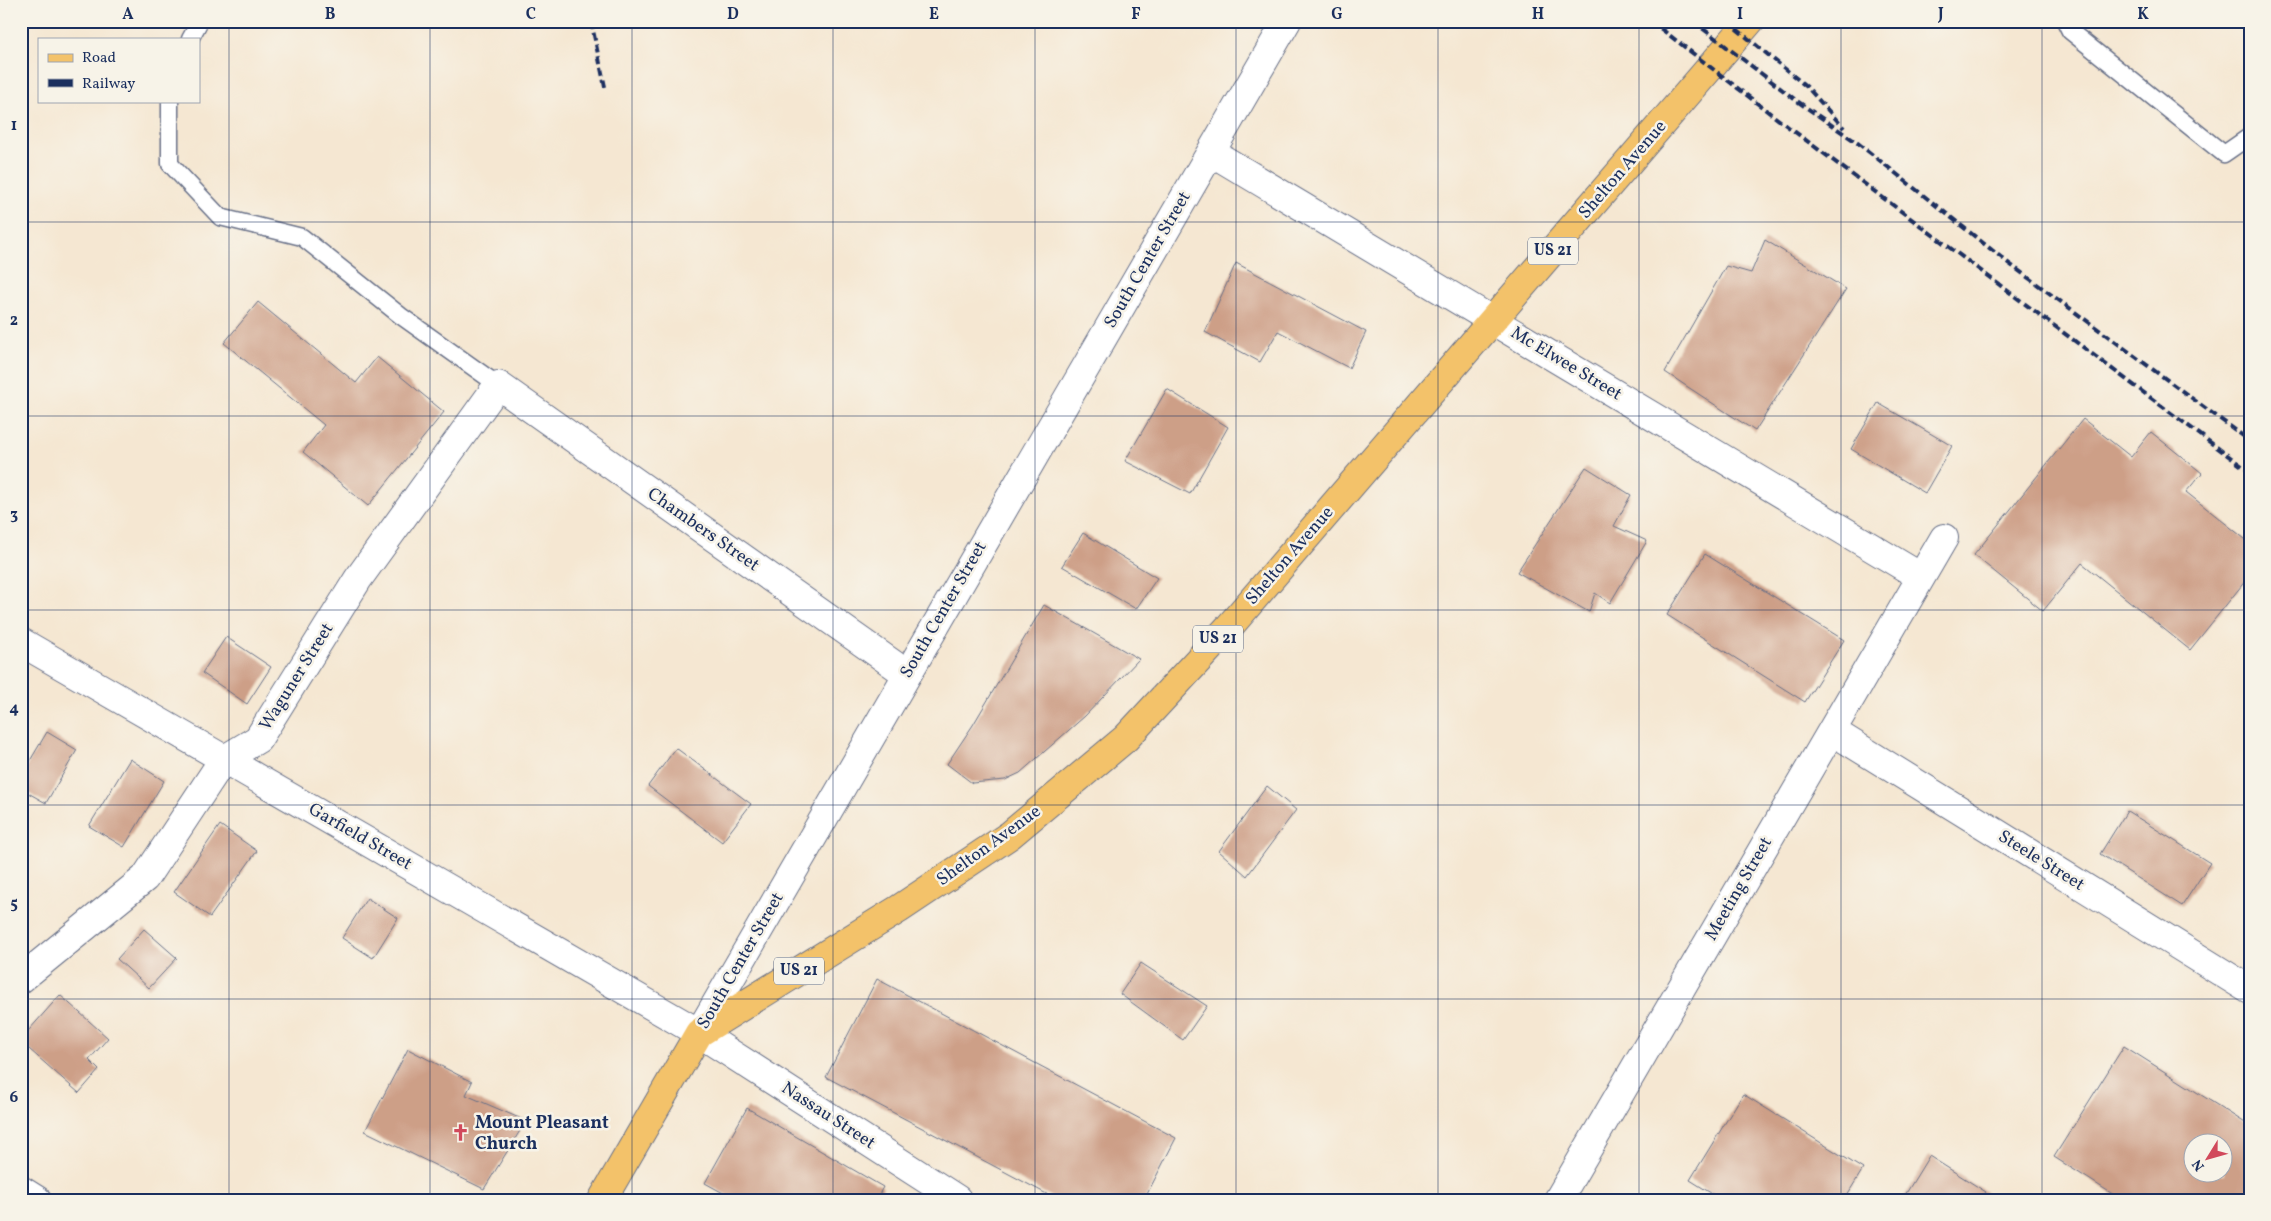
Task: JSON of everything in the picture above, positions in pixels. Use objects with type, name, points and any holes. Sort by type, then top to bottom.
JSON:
[{"type":"main road","name":"Shelton Avenue","points":[[699,1033],[899,909],[1010,835],[1126,738],[1235,620],[1750,21]]},
{"type":"main road","name":"South Center Street","points":[[602,1200],[699,1033]]},
{"type":"street","name":"South Center Street","points":[[699,1033],[1286,21]]},
{"type":"street","name":"Mc Elwee Street","points":[[1210,152],[1921,577]]},
{"type":"street","name":"Chambers Street","points":[[498,385],[907,674]]},
{"type":"street","name":"Waguner Street","points":[[21,979],[145,878],[223,760],[258,739],[358,579],[498,385]]},
{"type":"street","name":"Meeting Street","points":[[1558,1200],[1944,538]]},
{"type":"street","name":"Garfield Street","points":[[21,642],[699,1033]]},
{"type":"street","name":"Steele Street","points":[[1832,731],[2250,990]]},
{"type":"street","name":"Nassau Street","points":[[699,1033],[957,1199]]},
{"type":"street","points":[[21,1190],[37,1200]]},
{"type":"lane","points":[[191,38],[200,21]]},
{"type":"lane","points":[[2065,21],[2070,31],[2224,154],[2250,136]]},
{"type":"lane","points":[[170,102],[170,164],[220,216],[302,237],[401,316],[498,385]]},
{"type":"building","points":[[1765,240],[1846,289],[1755,431],[1665,372],[1726,266],[1751,273]]},
{"type":"building","points":[[1236,263],[1366,332],[1349,368],[1278,331],[1260,362],[1205,332]]},
{"type":"building","points":[[258,302],[356,383],[377,357],[444,412],[368,506],[303,452],[324,425],[224,343]]},
{"type":"building","points":[[1167,389],[1228,427],[1190,494],[1125,461]]},
{"type":"building","points":[[1878,403],[1952,446],[1925,493],[1851,449]]},
{"type":"building","points":[[2083,419],[2131,457],[2151,432],[2202,473],[2186,492],[2250,543],[2250,575],[2190,650],[2082,563],[2043,611],[1974,555]]},
{"type":"building","points":[[1586,467],[1631,495],[1614,526],[1647,541],[1610,603],[1595,593],[1589,612],[1517,572]]},
{"type":"building","points":[[1083,533],[1157,578],[1136,609],[1062,566]]},
{"type":"building","points":[[1705,554],[1844,640],[1805,702],[1667,615]]},
{"type":"building","points":[[1044,605],[1139,659],[1085,716],[1020,773],[1005,780],[972,783],[947,764],[973,725]]},
{"type":"building","points":[[226,637],[271,667],[247,704],[202,673]]},
{"type":"building","points":[[47,732],[77,750],[46,803],[21,789],[21,776]]},
{"type":"building","points":[[676,748],[751,804],[722,842],[648,786]]},
{"type":"building","points":[[130,759],[164,781],[124,847],[89,826]]},
{"type":"building","points":[[1267,786],[1296,810],[1247,876],[1219,851]]},
{"type":"building","points":[[2127,811],[2210,863],[2182,906],[2100,854]]},
{"type":"building","points":[[220,825],[257,851],[210,917],[174,892]]},
{"type":"building","points":[[367,898],[398,918],[373,958],[342,938]]},
{"type":"building","points":[[144,929],[177,958],[149,988],[117,959]]},
{"type":"building","points":[[1141,963],[1207,1006],[1183,1040],[1120,994]]},
{"type":"building","points":[[877,979],[1176,1138],[1144,1200],[1058,1200],[826,1077]]},
{"type":"building","points":[[60,995],[108,1038],[89,1060],[99,1070],[79,1093],[21,1042],[21,1039]]},
{"type":"building","points":[[2124,1046],[2250,1126],[2250,1200],[2122,1200],[2054,1157]]},
{"type":"building","points":[[408,1049],[472,1082],[466,1095],[526,1121],[484,1189],[365,1131]]},
{"type":"building","points":[[1743,1094],[1863,1169],[1844,1200],[1722,1200],[1690,1180]]},
{"type":"building","points":[[747,1108],[883,1187],[876,1200],[736,1200],[705,1183]]},
{"type":"building","points":[[1929,1156],[1986,1192],[1981,1200],[1902,1200]]},
{"type":"railway","points":[[591,21],[605,87]]},
{"type":"railway","points":[[1651,21],[1775,117],[2250,472]]},
{"type":"railway","points":[[1693,21],[1797,101],[1859,144],[2007,262],[2250,441]]},
{"type":"railway","points":[[1727,21],[1807,87],[1844,128]]},
{"type":"place","name":"Mount Pleasant Church","points":[[461,1133]]}]
